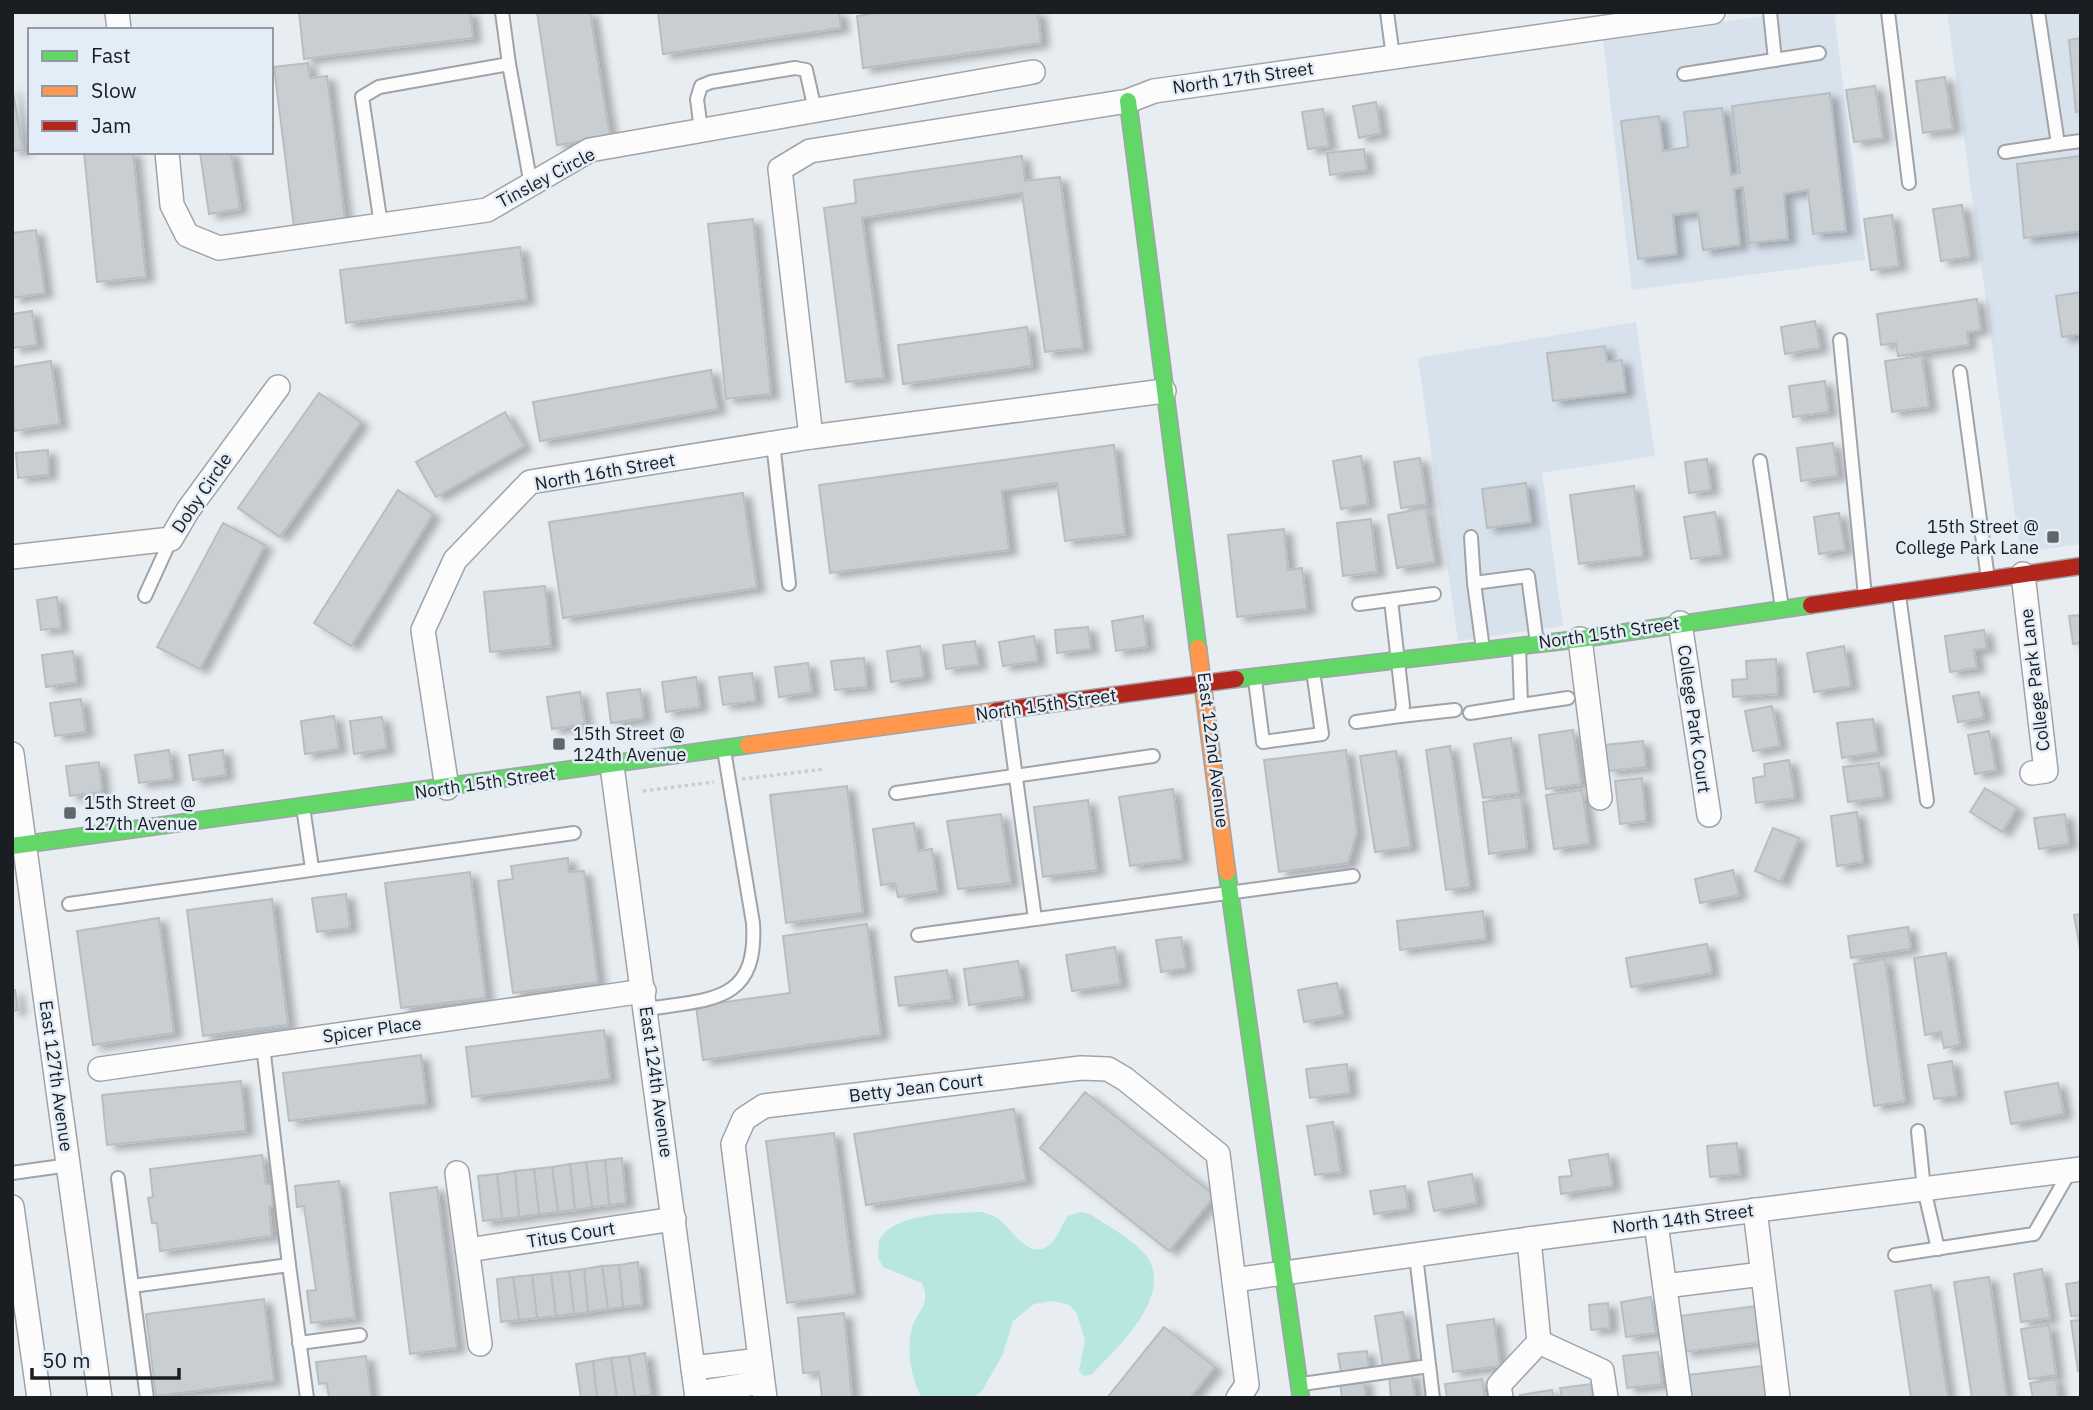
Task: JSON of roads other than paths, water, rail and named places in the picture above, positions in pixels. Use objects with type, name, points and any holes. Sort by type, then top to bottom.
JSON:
[{"type":"street","name":"North 17th Street","points":[[811,437],[780,169],[810,151],[1128,101],[1154,90],[1703,13]]},
{"type":"street","name":"Tinsley Circle","points":[[167,154],[172,205],[187,235],[219,248],[487,210],[590,150],[1033,72]]},
{"type":"street","name":"East 122nd Avenue","points":[[1128,101],[1230,893],[1300,1391]]},
{"type":"street","name":"Doby Circle","points":[[12,557],[171,539],[188,510],[278,387]]},
{"type":"street","name":"North 16th Street","points":[[447,788],[423,630],[455,560],[530,482],[811,437],[1164,391]]},
{"type":"street","name":"North 15th Street","points":[[18,845],[612,766],[1254,676],[1580,639],[2081,566]]},
{"type":"street","name":"College Park Lane","points":[[2023,574],[2046,771],[2032,773]]},
{"type":"street","name":"College Park Court","points":[[1680,623],[1709,815]]},
{"type":"street","points":[[1580,639],[1600,798]]},
{"type":"street","name":"East 127th Avenue","points":[[12,754],[18,845],[69,1165],[100,1398]]},
{"type":"street","name":"East 124th Avenue","points":[[612,766],[697,1395]]},
{"type":"street","name":"Spicer Place","points":[[100,1069],[263,1045],[645,1000]]},
{"type":"street","name":"Betty Jean Court","points":[[762,1380],[733,1144],[744,1119],[764,1107],[1081,1068],[1108,1069],[1125,1079],[1218,1154],[1247,1385],[1238,1398]]},
{"type":"street","name":"North 14th Street","points":[[1285,1275],[1528,1239],[2075,1170]]},
{"type":"street","points":[[457,1173],[480,1344]]},
{"type":"street","points":[[12,1207],[21,1337],[39,1398]]},
{"type":"street","points":[[1755,1210],[1778,1398]]},
{"type":"street","name":"Titus Court","points":[[468,1250],[674,1219]]},
{"type":"street","points":[[1656,1223],[1680,1398]]},
{"type":"street","points":[[1501,1398],[1499,1385],[1539,1342],[1528,1239]]},
{"type":"street","points":[[1665,1286],[1762,1274]]},
{"type":"street","points":[[1234,1280],[1285,1275]]},
{"type":"street","points":[[1539,1342],[1602,1371],[1606,1398]]},
{"type":"street","points":[[694,1368],[762,1380]]},
{"type":"street","points":[[697,1395],[762,1380]]},
{"type":"lane","points":[[502,12],[531,186]]},
{"type":"lane","points":[[1387,12],[1393,57]]},
{"type":"lane","points":[[1770,12],[1775,60]]},
{"type":"lane","points":[[1888,12],[1909,183]]},
{"type":"lane","points":[[2038,12],[2058,144]]},
{"type":"lane","points":[[1684,74],[1819,53]]},
{"type":"lane","points":[[381,225],[362,97],[379,87],[509,64]]},
{"type":"lane","points":[[701,130],[697,99],[701,86],[711,82],[795,68],[807,70],[815,110]]},
{"type":"lane","points":[[2005,152],[2081,141]]},
{"type":"lane","points":[[1840,340],[1865,596]]},
{"type":"lane","points":[[1960,372],[1988,579]]},
{"type":"lane","points":[[773,443],[789,584]]},
{"type":"lane","points":[[1759,461],[1782,608]]},
{"type":"lane","points":[[1471,537],[1483,650]]},
{"type":"lane","points":[[145,596],[171,539]]},
{"type":"lane","points":[[1474,583],[1528,576],[1538,643]]},
{"type":"lane","points":[[1898,592],[1927,802]]},
{"type":"lane","points":[[1359,604],[1434,594]]},
{"type":"lane","points":[[1391,600],[1402,706],[1400,716]]},
{"type":"lane","points":[[1519,646],[1521,705]]},
{"type":"lane","points":[[1254,676],[1264,742],[1322,734],[1313,670]]},
{"type":"lane","points":[[1470,713],[1567,698]]},
{"type":"lane","points":[[1007,710],[1035,919]]},
{"type":"lane","points":[[1356,722],[1455,710]]},
{"type":"lane","points":[[645,1000],[707,1000],[739,985],[747,975],[751,963],[754,951],[752,923],[724,750]]},
{"type":"lane","points":[[895,793],[1153,755]]},
{"type":"lane","points":[[303,807],[312,868]]},
{"type":"lane","points":[[69,904],[575,833]]},
{"type":"lane","points":[[918,935],[1353,876]]},
{"type":"lane","points":[[263,1045],[307,1398]]},
{"type":"lane","points":[[1918,1131],[1924,1189],[1938,1249]]},
{"type":"lane","points":[[12,1173],[69,1165]]},
{"type":"lane","points":[[1895,1255],[2034,1234],[2075,1170]]},
{"type":"lane","points":[[118,1178],[147,1398]]},
{"type":"lane","points":[[1416,1255],[1433,1398]]},
{"type":"lane","points":[[132,1286],[289,1265]]},
{"type":"lane","points":[[299,1343],[360,1335]]},
{"type":"lane","points":[[1300,1391],[1429,1366]]},
{"type":"place","name":"15th Street @ College Park Lane","points":[[2053,537]]},
{"type":"place","name":"15th Street @ 124th Avenue","points":[[559,744]]},
{"type":"place","name":"15th Street @ 127th Avenue","points":[[70,813]]}]
